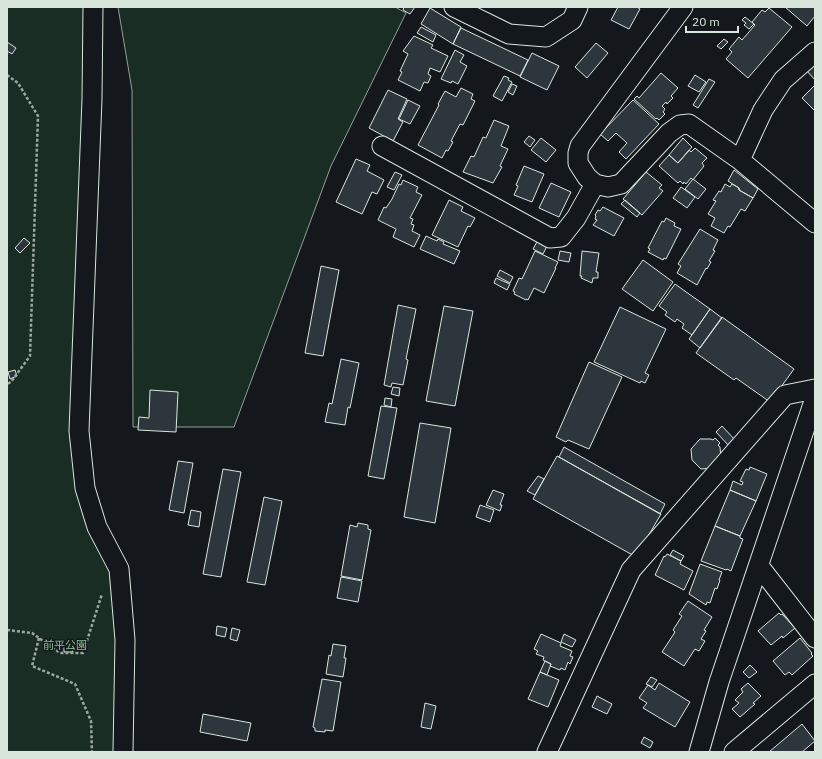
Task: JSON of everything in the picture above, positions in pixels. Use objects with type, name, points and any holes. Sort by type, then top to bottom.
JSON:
[{"type":"street","points":[[93,7],[91,107],[79,431],[85,488],[97,527],[119,569],[125,640],[123,752]]},
{"type":"street","points":[[454,7],[509,34],[546,37],[572,20],[578,7]]},
{"type":"street","points":[[683,7],[580,146],[578,163],[587,177],[595,184],[608,187],[621,184],[669,133],[680,125],[689,124],[740,160],[815,223]]},
{"type":"street","points":[[740,160],[763,110],[783,80],[815,52]]},
{"type":"street","points":[[382,146],[550,238],[561,237],[576,218],[595,184]]},
{"type":"street","points":[[546,752],[631,570],[784,395],[815,389]]},
{"type":"street","points":[[699,752],[719,682],[815,398]]},
{"type":"street","points":[[759,566],[815,638]]},
{"type":"street","points":[[734,752],[815,684]]},
{"type":"path","points":[[7,75],[18,83],[38,116],[30,356],[11,382],[7,384]]},
{"type":"path","points":[[7,630],[32,633],[60,654],[83,654],[104,587]]},
{"type":"path","points":[[39,638],[32,666],[75,684],[91,721],[92,752]]},
{"type":"green space","name":"前平公園","points":[[7,7],[92,7],[85,488],[119,569],[123,752],[7,752]]},
{"type":"green space","points":[[118,7],[395,7],[406,13],[331,166],[234,427],[133,427],[132,90]]},
{"type":"building","points":[[404,7],[415,7],[410,14],[403,10]]},
{"type":"building","points":[[618,7],[637,7],[640,9],[629,29],[611,20]]},
{"type":"building","points":[[785,7],[815,7],[815,16],[807,26]]},
{"type":"building","points":[[430,8],[461,27],[453,44],[421,24]]},
{"type":"building","points":[[769,8],[792,27],[748,78],[726,59],[732,52],[729,49],[739,37],[742,40],[755,25],[752,22],[762,10],[765,12]]},
{"type":"building","points":[[745,17],[754,24],[749,29],[744,25],[746,23],[742,20]]},
{"type":"building","points":[[421,27],[436,35],[433,42],[417,33]]},
{"type":"building","points":[[461,28],[528,60],[520,76],[453,44]]},
{"type":"building","points":[[414,36],[433,45],[431,48],[448,56],[440,72],[430,68],[428,74],[431,76],[428,83],[424,82],[420,91],[398,80],[402,72],[400,71],[408,54],[403,51]]},
{"type":"building","points":[[724,39],[728,42],[721,49],[717,46]]},
{"type":"building","points":[[7,42],[16,48],[12,54],[7,51]]},
{"type":"building","points":[[596,43],[608,53],[587,78],[575,67]]},
{"type":"building","points":[[455,50],[464,55],[460,62],[467,66],[458,84],[441,79]]},
{"type":"building","points":[[532,53],[559,66],[547,90],[520,77]]},
{"type":"building","points":[[815,62],[815,80],[806,70]]},
{"type":"building","points":[[661,73],[678,88],[671,96],[673,98],[667,104],[666,102],[662,106],[665,109],[663,112],[665,114],[659,120],[634,99],[637,96],[639,98]]},
{"type":"building","points":[[695,75],[706,82],[699,92],[688,86]]},
{"type":"building","points":[[504,76],[509,78],[508,80],[512,82],[502,101],[493,96]]},
{"type":"building","points":[[709,79],[715,82],[698,108],[693,105]]},
{"type":"building","points":[[512,84],[517,86],[513,95],[508,92]]},
{"type":"building","points":[[815,85],[815,111],[802,98]]},
{"type":"building","points":[[461,88],[473,94],[471,99],[475,101],[463,125],[460,124],[451,141],[453,142],[448,151],[446,150],[442,158],[418,145],[445,91],[456,97]]},
{"type":"building","points":[[388,90],[407,99],[398,119],[403,122],[393,141],[369,128]]},
{"type":"building","points":[[408,100],[420,106],[410,124],[399,119]]},
{"type":"building","points":[[633,100],[659,124],[626,159],[619,152],[627,143],[616,133],[608,141],[600,134]]},
{"type":"building","points":[[494,120],[509,126],[501,146],[508,149],[500,166],[502,167],[493,183],[463,172],[471,156],[474,157],[483,137],[486,138]]},
{"type":"building","points":[[529,136],[535,140],[530,147],[524,142]]},
{"type":"building","points":[[541,138],[556,150],[546,162],[531,150]]},
{"type":"building","points":[[683,138],[692,147],[678,163],[669,155]]},
{"type":"building","points":[[695,148],[707,158],[702,163],[704,166],[693,180],[691,178],[686,184],[684,182],[683,184],[680,181],[678,183],[659,166],[669,155],[678,163],[689,150],[691,152]]},
{"type":"building","points":[[356,159],[370,165],[367,171],[384,180],[377,194],[372,192],[362,214],[336,202]]},
{"type":"building","points":[[524,166],[544,174],[532,202],[514,195],[518,186],[516,185]]},
{"type":"building","points":[[734,170],[758,189],[753,198],[739,190],[739,188],[728,181]]},
{"type":"building","points":[[395,172],[402,175],[394,190],[387,187]]},
{"type":"building","points":[[646,172],[662,185],[659,188],[663,191],[642,215],[623,199]]},
{"type":"building","points":[[693,179],[706,189],[698,199],[685,189]]},
{"type":"building","points":[[403,180],[418,187],[416,192],[422,195],[410,218],[413,219],[411,224],[414,225],[412,231],[420,235],[414,247],[393,237],[396,229],[378,220],[384,207],[386,208],[399,184],[401,185]]},
{"type":"building","points":[[551,183],[571,192],[559,217],[539,208]]},
{"type":"building","points":[[725,184],[730,187],[732,184],[753,198],[745,211],[741,209],[730,227],[728,226],[724,233],[711,226],[715,218],[708,214],[716,201],[713,200],[719,191],[721,192]]},
{"type":"building","points":[[681,187],[695,197],[687,208],[673,198]]},
{"type":"building","points":[[449,200],[463,207],[461,211],[475,218],[470,227],[468,226],[458,247],[432,235]]},
{"type":"building","points":[[625,200],[640,213],[637,217],[621,204]]},
{"type":"building","points":[[603,207],[624,218],[614,236],[593,225],[597,220],[595,219],[595,215],[598,210],[600,211]]},
{"type":"building","points":[[666,218],[675,223],[674,226],[681,229],[666,259],[664,258],[663,260],[648,252],[650,249],[648,248],[662,221],[664,222]]},
{"type":"building","points":[[700,229],[718,240],[713,250],[715,251],[709,261],[711,262],[697,285],[677,273],[681,266],[678,264]]},
{"type":"building","points":[[426,236],[437,241],[438,239],[444,242],[443,244],[460,251],[454,264],[420,249]]},
{"type":"building","points":[[24,238],[30,243],[20,253],[15,248]]},
{"type":"building","points":[[538,240],[547,246],[543,254],[533,249]]},
{"type":"building","points":[[535,251],[558,262],[544,293],[534,288],[528,300],[526,300],[514,294],[515,292],[513,291],[519,278],[522,279]]},
{"type":"building","points":[[560,251],[571,253],[569,262],[558,260]]},
{"type":"building","points":[[582,251],[599,253],[596,272],[598,272],[598,278],[593,278],[592,283],[581,278],[582,276],[580,276]]},
{"type":"building","points":[[643,260],[673,282],[653,311],[622,289]]},
{"type":"building","points":[[321,266],[339,270],[323,356],[305,353]]},
{"type":"building","points":[[500,270],[513,277],[510,283],[497,276]]},
{"type":"building","points":[[496,278],[510,284],[507,290],[494,283]]},
{"type":"building","points":[[675,284],[710,309],[692,335],[682,328],[684,324],[677,319],[675,322],[665,315],[667,312],[659,306]]},
{"type":"building","points":[[398,305],[416,309],[406,359],[408,360],[403,385],[392,383],[391,387],[384,385]]},
{"type":"building","points":[[444,306],[473,311],[455,406],[426,401]]},
{"type":"building","points":[[620,307],[666,329],[645,373],[649,375],[645,383],[641,381],[640,383],[594,362]]},
{"type":"building","points":[[710,309],[722,318],[700,348],[689,339]]},
{"type":"building","points":[[722,317],[794,369],[770,402],[736,378],[734,380],[696,353]]},
{"type":"building","points":[[341,359],[359,363],[345,425],[325,422],[329,403],[332,404]]},
{"type":"building","points":[[589,362],[622,377],[589,449],[568,440],[566,442],[556,437]]},
{"type":"building","points":[[15,370],[17,376],[10,379],[8,372]]},
{"type":"building","points":[[393,387],[400,388],[399,396],[391,394]]},
{"type":"building","points":[[150,390],[178,392],[176,432],[138,430],[139,417],[149,418]]},
{"type":"building","points":[[385,398],[392,399],[391,407],[384,405]]},
{"type":"building","points":[[381,406],[397,408],[384,479],[368,476]]},
{"type":"building","points":[[420,423],[451,428],[435,523],[404,517]]},
{"type":"building","points":[[722,426],[736,441],[730,447],[716,432]]},
{"type":"building","points":[[715,438],[720,443],[718,445],[720,447],[721,459],[713,468],[701,469],[692,460],[691,449],[700,439],[713,440]]},
{"type":"building","points":[[564,447],[665,504],[660,514],[559,457]]},
{"type":"building","points":[[557,456],[661,514],[636,557],[533,499]]},
{"type":"building","points":[[178,461],[193,463],[184,513],[169,510]]},
{"type":"building","points":[[750,467],[767,474],[756,501],[730,490],[733,481],[742,485],[743,482],[740,481],[746,469],[749,470]]},
{"type":"building","points":[[223,469],[241,472],[221,577],[203,574]]},
{"type":"building","points":[[538,476],[544,479],[535,495],[527,491]]},
{"type":"building","points":[[493,490],[504,494],[500,505],[502,505],[500,511],[486,505]]},
{"type":"building","points":[[730,490],[756,501],[740,536],[715,526]]},
{"type":"building","points":[[264,497],[282,501],[265,585],[247,582]]},
{"type":"building","points":[[480,505],[494,510],[490,522],[476,517]]},
{"type":"building","points":[[191,510],[201,512],[199,527],[188,525]]},
{"type":"building","points":[[358,523],[368,525],[368,529],[371,530],[362,580],[341,576],[350,525],[357,527]]},
{"type":"building","points":[[715,526],[740,536],[740,538],[743,539],[731,571],[701,561]]},
{"type":"building","points":[[673,550],[684,556],[681,561],[670,555]]},
{"type":"building","points":[[667,554],[681,561],[680,564],[693,571],[684,590],[655,575],[664,556],[665,557]]},
{"type":"building","points":[[700,564],[722,572],[717,589],[715,588],[710,603],[707,602],[706,605],[689,594]]},
{"type":"building","points":[[341,577],[362,581],[358,602],[337,598]]},
{"type":"building","points":[[688,601],[712,617],[704,630],[706,631],[701,639],[705,641],[699,651],[695,649],[684,666],[662,652],[675,632],[673,630],[682,616],[679,614]]},
{"type":"building","points":[[779,613],[781,615],[782,614],[795,628],[783,638],[782,636],[771,645],[758,631]]},
{"type":"building","points":[[217,626],[227,628],[225,637],[216,635]]},
{"type":"building","points":[[232,628],[240,630],[237,641],[230,639]]},
{"type":"building","points":[[541,634],[561,643],[560,646],[572,651],[570,656],[573,657],[570,664],[568,662],[565,670],[561,668],[560,670],[550,666],[551,664],[543,660],[544,657],[536,654],[538,651],[534,649]]},
{"type":"building","points":[[564,634],[576,640],[572,647],[561,642]]},
{"type":"building","points":[[800,638],[813,656],[792,675],[789,672],[785,675],[773,661]]},
{"type":"building","points":[[333,644],[346,646],[343,677],[326,674],[329,655],[331,656]]},
{"type":"building","points":[[64,645],[73,645],[73,652],[64,652]]},
{"type":"building","points":[[545,661],[551,664],[547,675],[540,672]]},
{"type":"building","points":[[750,665],[757,672],[749,678],[743,672]]},
{"type":"building","points":[[540,672],[559,680],[548,707],[528,699]]},
{"type":"building","points":[[651,677],[657,680],[652,687],[646,684]]},
{"type":"building","points":[[322,679],[341,682],[333,731],[315,731],[315,728],[313,727]]},
{"type":"building","points":[[659,683],[690,702],[675,727],[643,708],[647,703],[639,698],[648,685],[655,690]]},
{"type":"building","points":[[748,683],[761,696],[753,703],[755,704],[740,717],[732,709],[739,703],[735,700],[743,692],[741,689]]},
{"type":"building","points":[[597,696],[612,704],[607,714],[592,707]]},
{"type":"building","points":[[425,703],[436,706],[431,729],[421,727]]},
{"type":"building","points":[[203,714],[251,723],[247,741],[200,732]]},
{"type":"building","points":[[802,724],[815,741],[802,752],[769,752]]},
{"type":"building","points":[[644,737],[653,742],[650,748],[641,743]]}]
